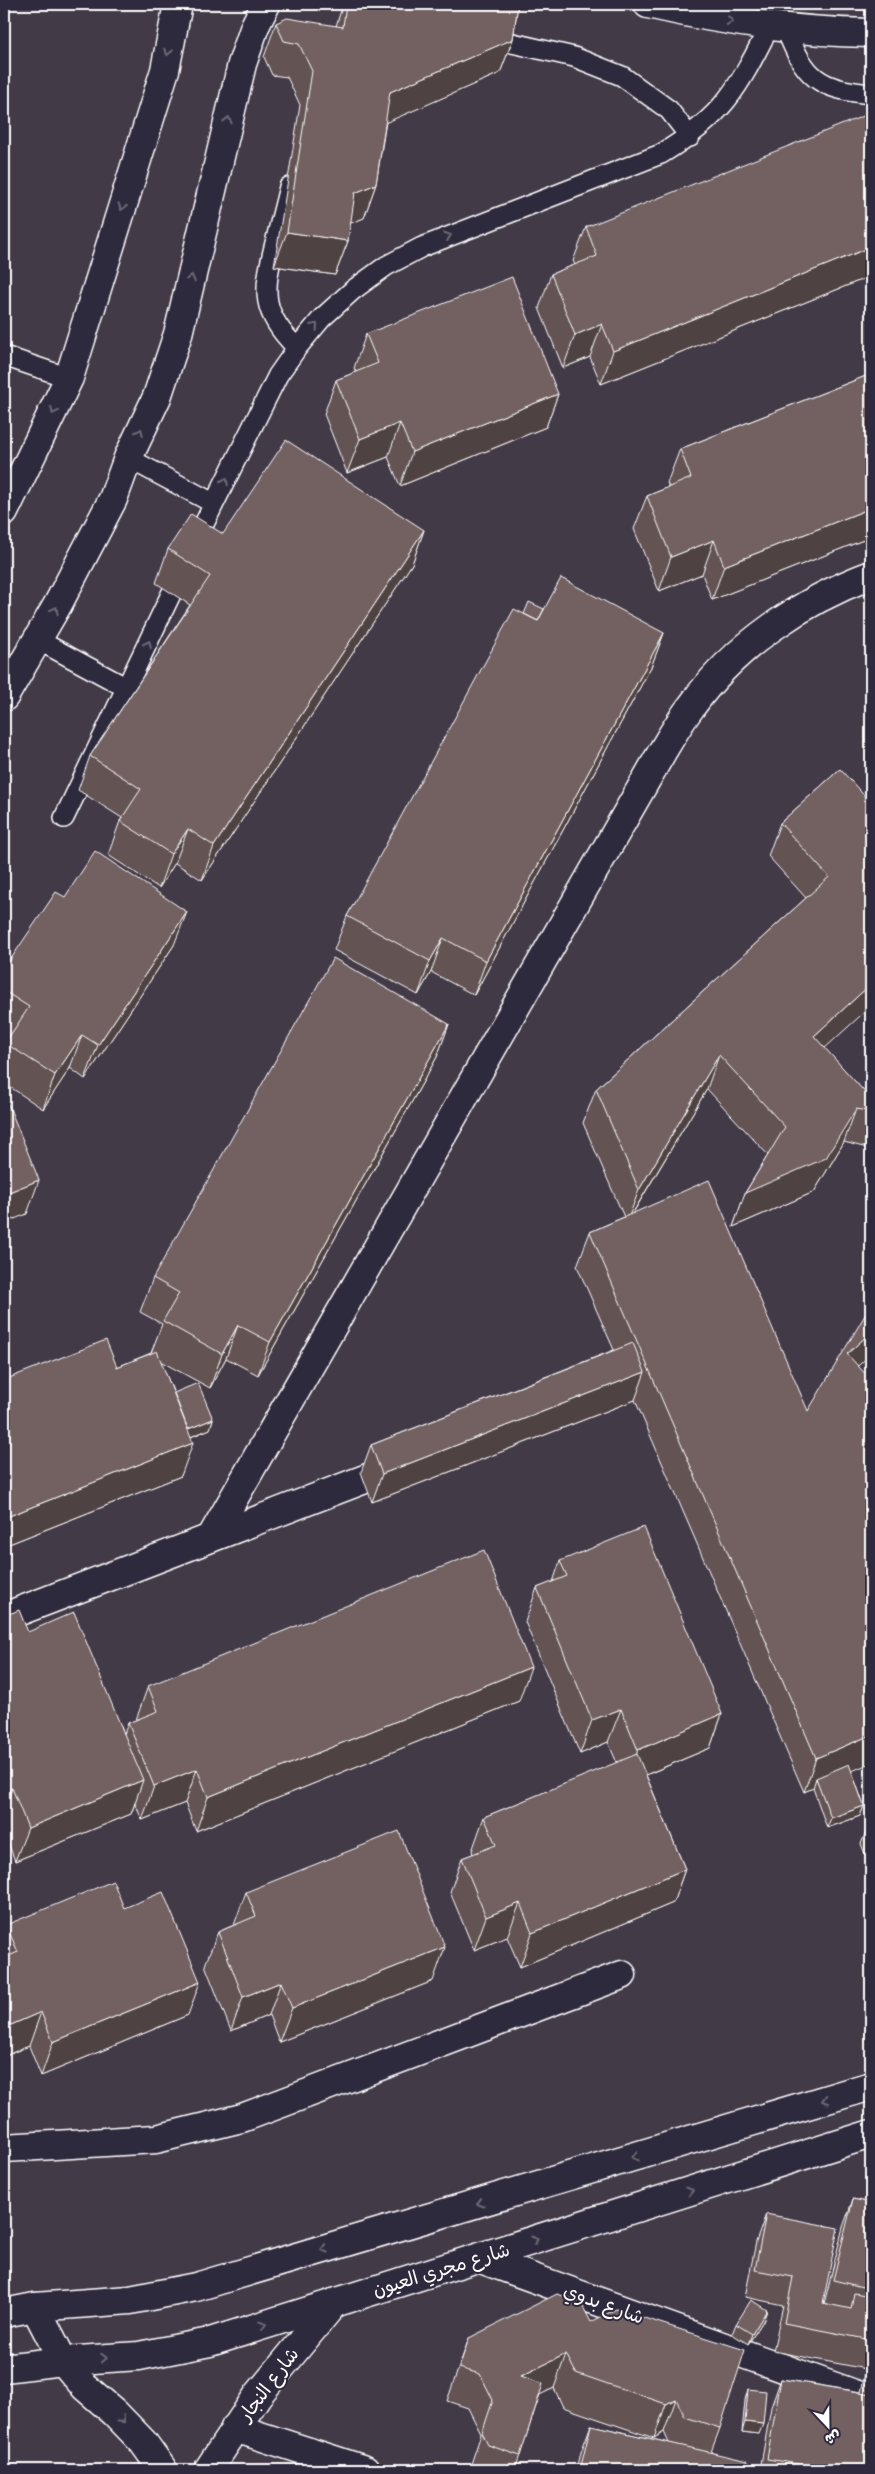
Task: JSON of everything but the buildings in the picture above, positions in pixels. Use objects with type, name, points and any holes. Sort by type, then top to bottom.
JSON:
[{"type":"street","points":[[4,512],[69,378],[165,70],[178,4]]},
{"type":"street","points":[[5,693],[38,640],[113,499],[128,458],[157,397],[178,334],[242,64],[255,26],[266,4]]},
{"type":"street","points":[[648,4],[700,16],[778,28],[871,33]]},
{"type":"street","points":[[211,1538],[657,761],[691,706],[728,664],[770,628],[817,599],[871,574]]},
{"type":"street","points":[[4,1617],[425,1456]]},
{"type":"street","points":[[4,2148],[156,2139],[197,2131],[242,2118],[622,1975]]},
{"type":"street","points":[[4,2313],[35,2307],[130,2300],[196,2287],[871,2086]]},
{"type":"street","name":"شارع مجري العيون","points":[[4,2368],[63,2361],[139,2356],[210,2342],[871,2134]]},
{"type":"street","name":"شارع بدوي","points":[[478,2258],[871,2400]]},
{"type":"street","name":"شارع النجار","points":[[208,2470],[235,2428],[282,2363],[334,2303]]},
{"type":"street","points":[[35,2307],[63,2361],[85,2387],[115,2413],[143,2442],[163,2470]]},
{"type":"street","points":[[235,2428],[365,2470]]},
{"type":"lane","points":[[64,818],[213,503],[278,375],[322,318],[353,290],[386,266],[431,243],[661,154],[690,137],[714,116],[736,90],[778,28],[800,61],[816,79],[833,88],[871,94]]},
{"type":"lane","points":[[468,37],[488,37],[527,45],[574,57],[622,76],[669,110],[690,137]]},
{"type":"lane","points":[[294,166],[266,281],[270,309],[277,324],[297,348]]},
{"type":"lane","points":[[4,356],[69,378]]},
{"type":"lane","points":[[128,458],[213,503]]},
{"type":"lane","points":[[38,640],[127,688]]}]
